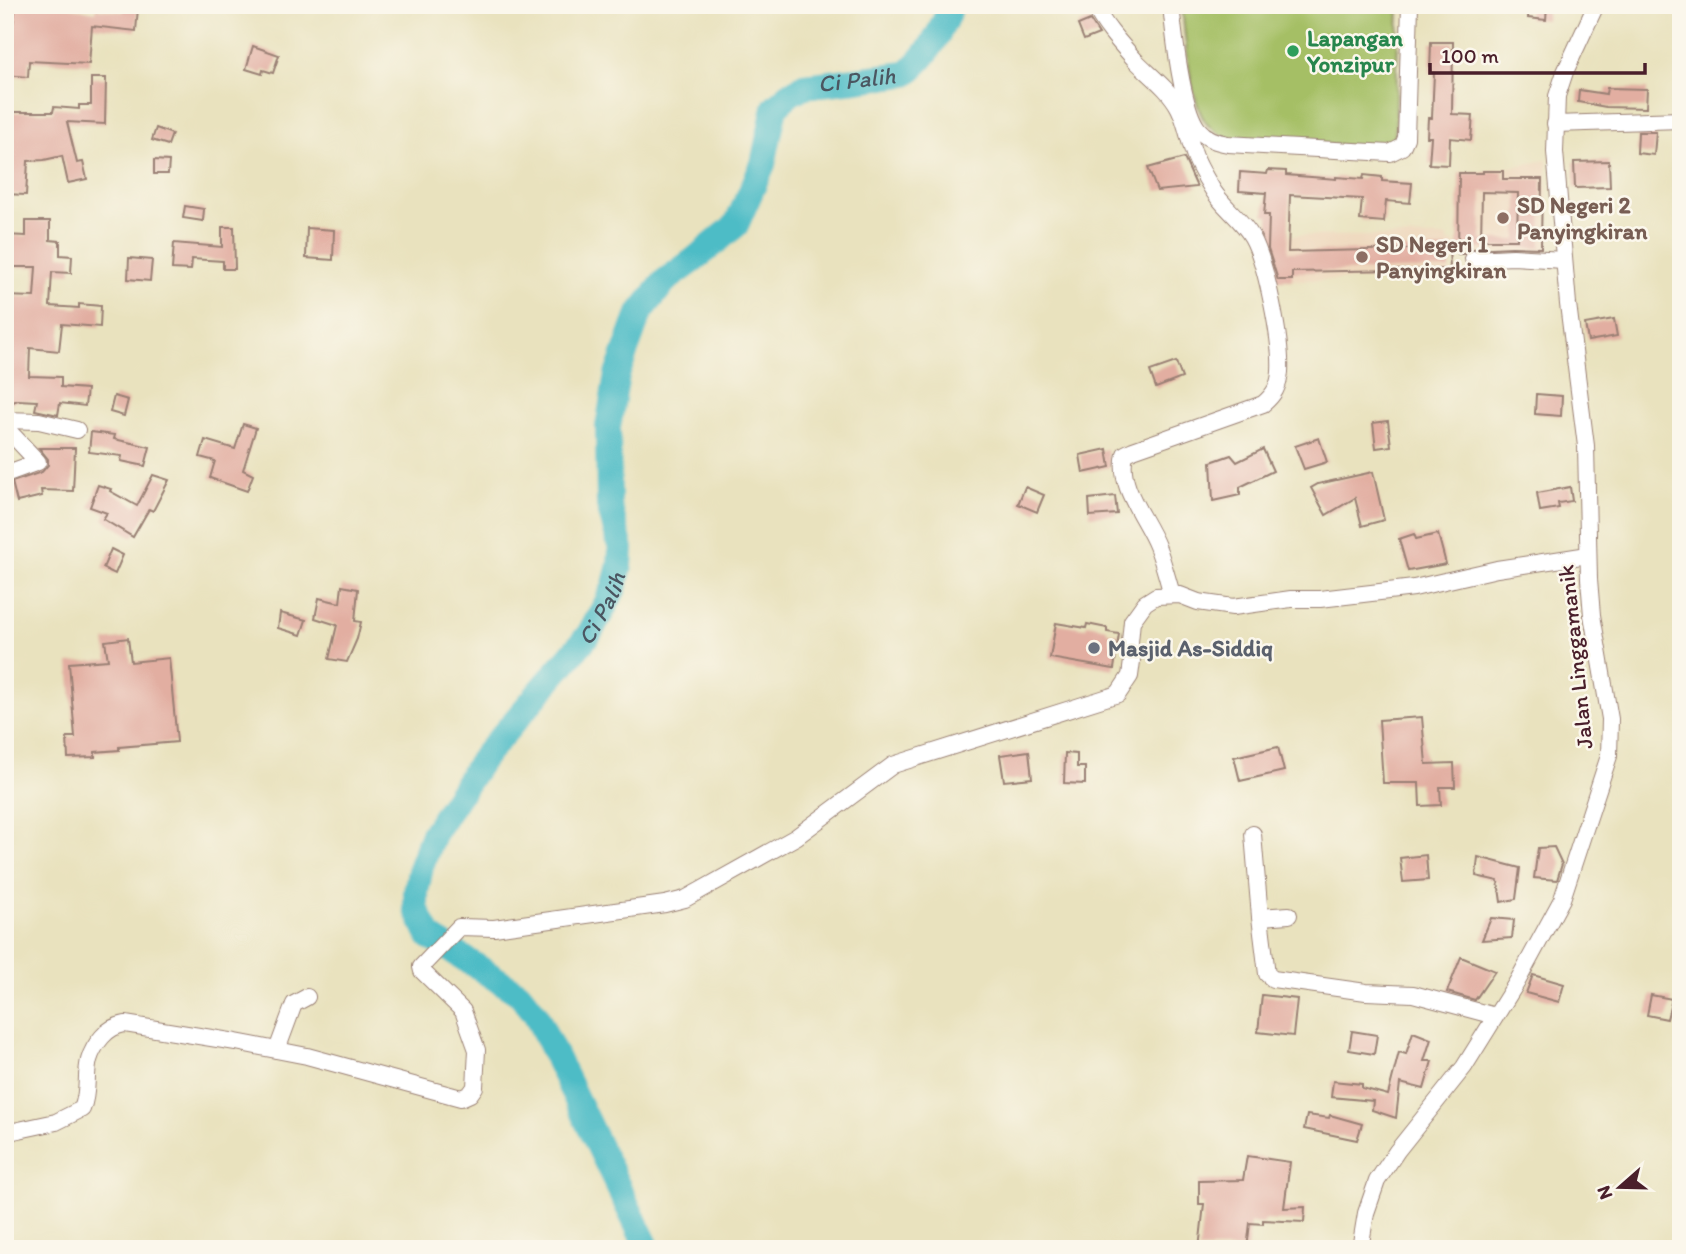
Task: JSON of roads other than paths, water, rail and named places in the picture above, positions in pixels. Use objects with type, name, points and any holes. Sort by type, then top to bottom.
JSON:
[{"type":"street","points":[[1094,5],[1113,33],[1164,88],[1179,109],[1196,159],[1213,192],[1252,236],[1261,257],[1279,350],[1278,384],[1273,396],[1264,404],[1125,454],[1123,463],[1130,489],[1138,512],[1156,543],[1172,593]]},
{"type":"street","points":[[1171,5],[1180,72],[1191,116],[1198,129],[1207,137],[1228,144],[1390,153],[1402,147],[1406,138],[1410,5]]},
{"type":"street","name":"Jalan Linggamanik","points":[[1360,1249],[1366,1213],[1377,1181],[1397,1151],[1464,1067],[1517,982],[1562,899],[1609,756],[1609,719],[1592,615],[1586,446],[1564,260],[1555,124],[1557,96],[1564,72],[1596,5]]},
{"type":"street","points":[[1555,124],[1681,120]]},
{"type":"street","points":[[1473,259],[1513,257],[1564,260]]},
{"type":"street","points":[[5,420],[38,421],[77,430]]},
{"type":"street","points":[[5,427],[38,462],[5,474]]},
{"type":"street","points":[[5,1133],[56,1122],[82,1110],[88,1058],[99,1041],[115,1026],[125,1024],[329,1061],[461,1098],[470,1094],[475,1087],[477,1050],[463,1011],[422,971],[422,964],[459,927],[494,928],[685,899],[796,837],[893,765],[1118,694],[1130,676],[1132,661],[1129,642],[1132,621],[1144,603],[1156,596],[1172,593],[1214,606],[1233,607],[1291,599],[1320,600],[1414,588],[1497,569],[1588,555]]},
{"type":"street","points":[[1253,834],[1259,917],[1267,974],[1273,979],[1366,992],[1413,994],[1495,1016]]},
{"type":"street","points":[[1259,917],[1289,915]]},
{"type":"street","points":[[277,1050],[294,1004],[307,997]]},
{"type":"waterway","name":"Ci Palih","points":[[648,1249],[535,1013],[520,994],[429,936],[416,908],[421,866],[433,834],[483,758],[589,634],[614,588],[621,549],[609,505],[608,427],[617,375],[640,313],[665,281],[736,225],[763,164],[775,107],[804,86],[906,74],[933,42],[951,5]]},
{"type":"place","name":"Lapangan Yonzipur","points":[[1293,51]]},
{"type":"place","name":"SD Negeri 2 Panyingkiran","points":[[1503,218]]},
{"type":"place","name":"SD Negeri 1 Panyingkiran","points":[[1362,257]]},
{"type":"place","name":"Masjid As-Siddiq","points":[[1094,648]]}]
